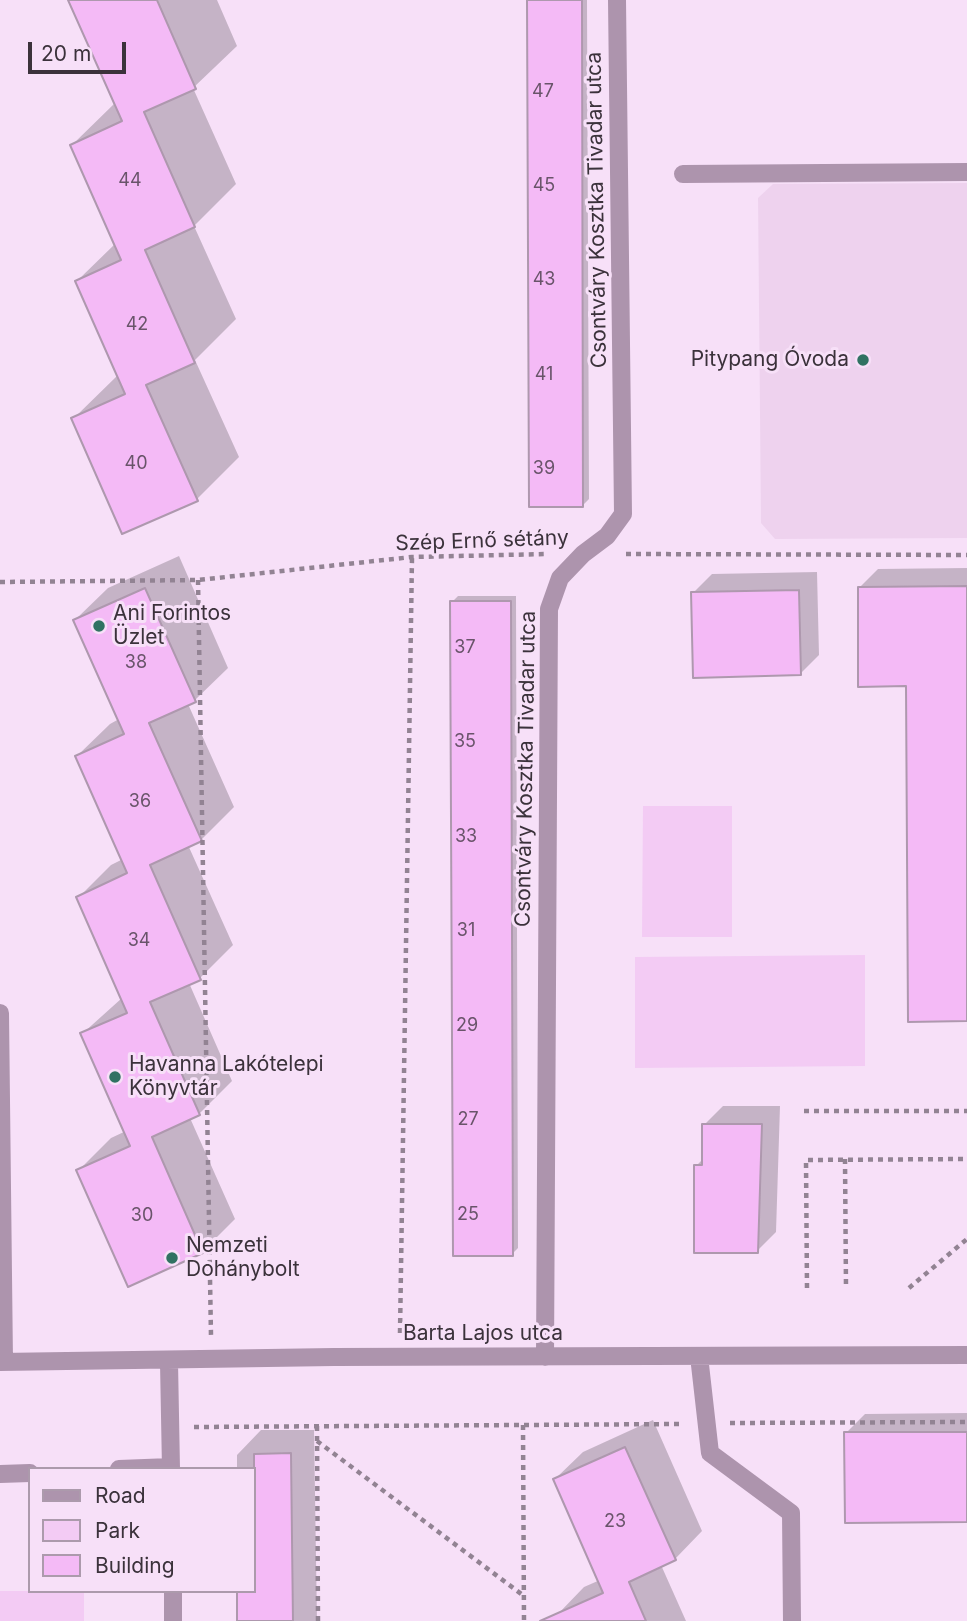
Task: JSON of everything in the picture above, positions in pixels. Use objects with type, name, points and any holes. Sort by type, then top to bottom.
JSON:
[{"type":"street","name":"Csontváry Kosztka Tivadar utca","points":[[545,1357],[548,609],[561,578],[583,554],[607,536],[623,513],[617,0]]},
{"type":"street","points":[[683,174],[967,172]]},
{"type":"street","points":[[0,1013],[2,1362]]},
{"type":"street","name":"Barta Lajos utca","points":[[2,1362],[211,1362],[399,1357],[967,1355]]},
{"type":"street","points":[[699,1356],[710,1452],[791,1513],[792,1621]]},
{"type":"street","points":[[169,1362],[171,1467]]},
{"type":"street","points":[[0,1474],[28,1473]]},
{"type":"street","points":[[173,1593],[173,1621]]},
{"type":"path","name":"Szép Ernő sétány","points":[[0,582],[198,580],[412,557],[583,554],[967,555]]},
{"type":"path","points":[[399,1357],[412,557]]},
{"type":"path","points":[[198,580],[211,1362]]},
{"type":"path","points":[[804,1111],[967,1111]]},
{"type":"path","points":[[845,1159],[846,1288]]},
{"type":"path","points":[[807,1288],[806,1160],[967,1159]]},
{"type":"path","points":[[909,1288],[967,1239]]},
{"type":"path","points":[[170,1427],[967,1422]]},
{"type":"path","points":[[523,1425],[524,1621]]},
{"type":"path","points":[[317,1426],[318,1621]]},
{"type":"path","points":[[317,1440],[524,1596]]},
{"type":"shaded area","name":"Pitypang Óvoda","points":[[967,183],[967,538],[775,539],[761,523],[758,198],[773,184]]},
{"type":"green space","points":[[643,806],[732,806],[732,937],[642,937]]},
{"type":"green space","points":[[865,955],[865,1066],[635,1068],[635,957]]},
{"type":"green space","points":[[0,1591],[84,1593],[84,1621],[0,1621]]},
{"type":"building","points":[[68,0],[157,0],[196,89],[144,112],[195,227],[145,250],[195,363],[146,385],[198,501],[122,534],[71,418],[125,394],[75,281],[121,260],[70,145],[122,121]]},
{"type":"building","points":[[527,0],[582,0],[583,507],[529,507]]},
{"type":"building","points":[[967,586],[967,1021],[908,1022],[906,686],[858,687],[858,587]]},
{"type":"building","points":[[145,588],[196,702],[149,723],[202,841],[150,865],[201,980],[150,1002],[200,1115],[152,1137],[203,1253],[128,1287],[76,1170],[130,1146],[80,1033],[127,1013],[76,897],[127,873],[75,756],[124,734],[73,620]]},
{"type":"building","points":[[799,590],[801,675],[693,678],[691,592]]},
{"type":"building","points":[[450,601],[511,601],[513,1256],[453,1256]]},
{"type":"building","points":[[702,1124],[762,1124],[758,1253],[694,1253],[694,1165],[702,1165]]},
{"type":"building","points":[[844,1432],[967,1432],[967,1522],[845,1523]]},
{"type":"building","points":[[625,1447],[676,1560],[629,1582],[646,1621],[540,1621],[603,1593],[553,1479]]},
{"type":"building","points":[[291,1453],[293,1621],[237,1621],[237,1593],[256,1593],[254,1454]]},
{"type":"place","name":"Pitypang Óvoda","points":[[863,360]]},
{"type":"place","name":"Ani Forintos Üzlet","points":[[99,626]]},
{"type":"place","name":"Havanna Lakótelepi Könyvtár","points":[[115,1077]]},
{"type":"place","name":"Nemzeti Dohánybolt","points":[[172,1258]]}]
